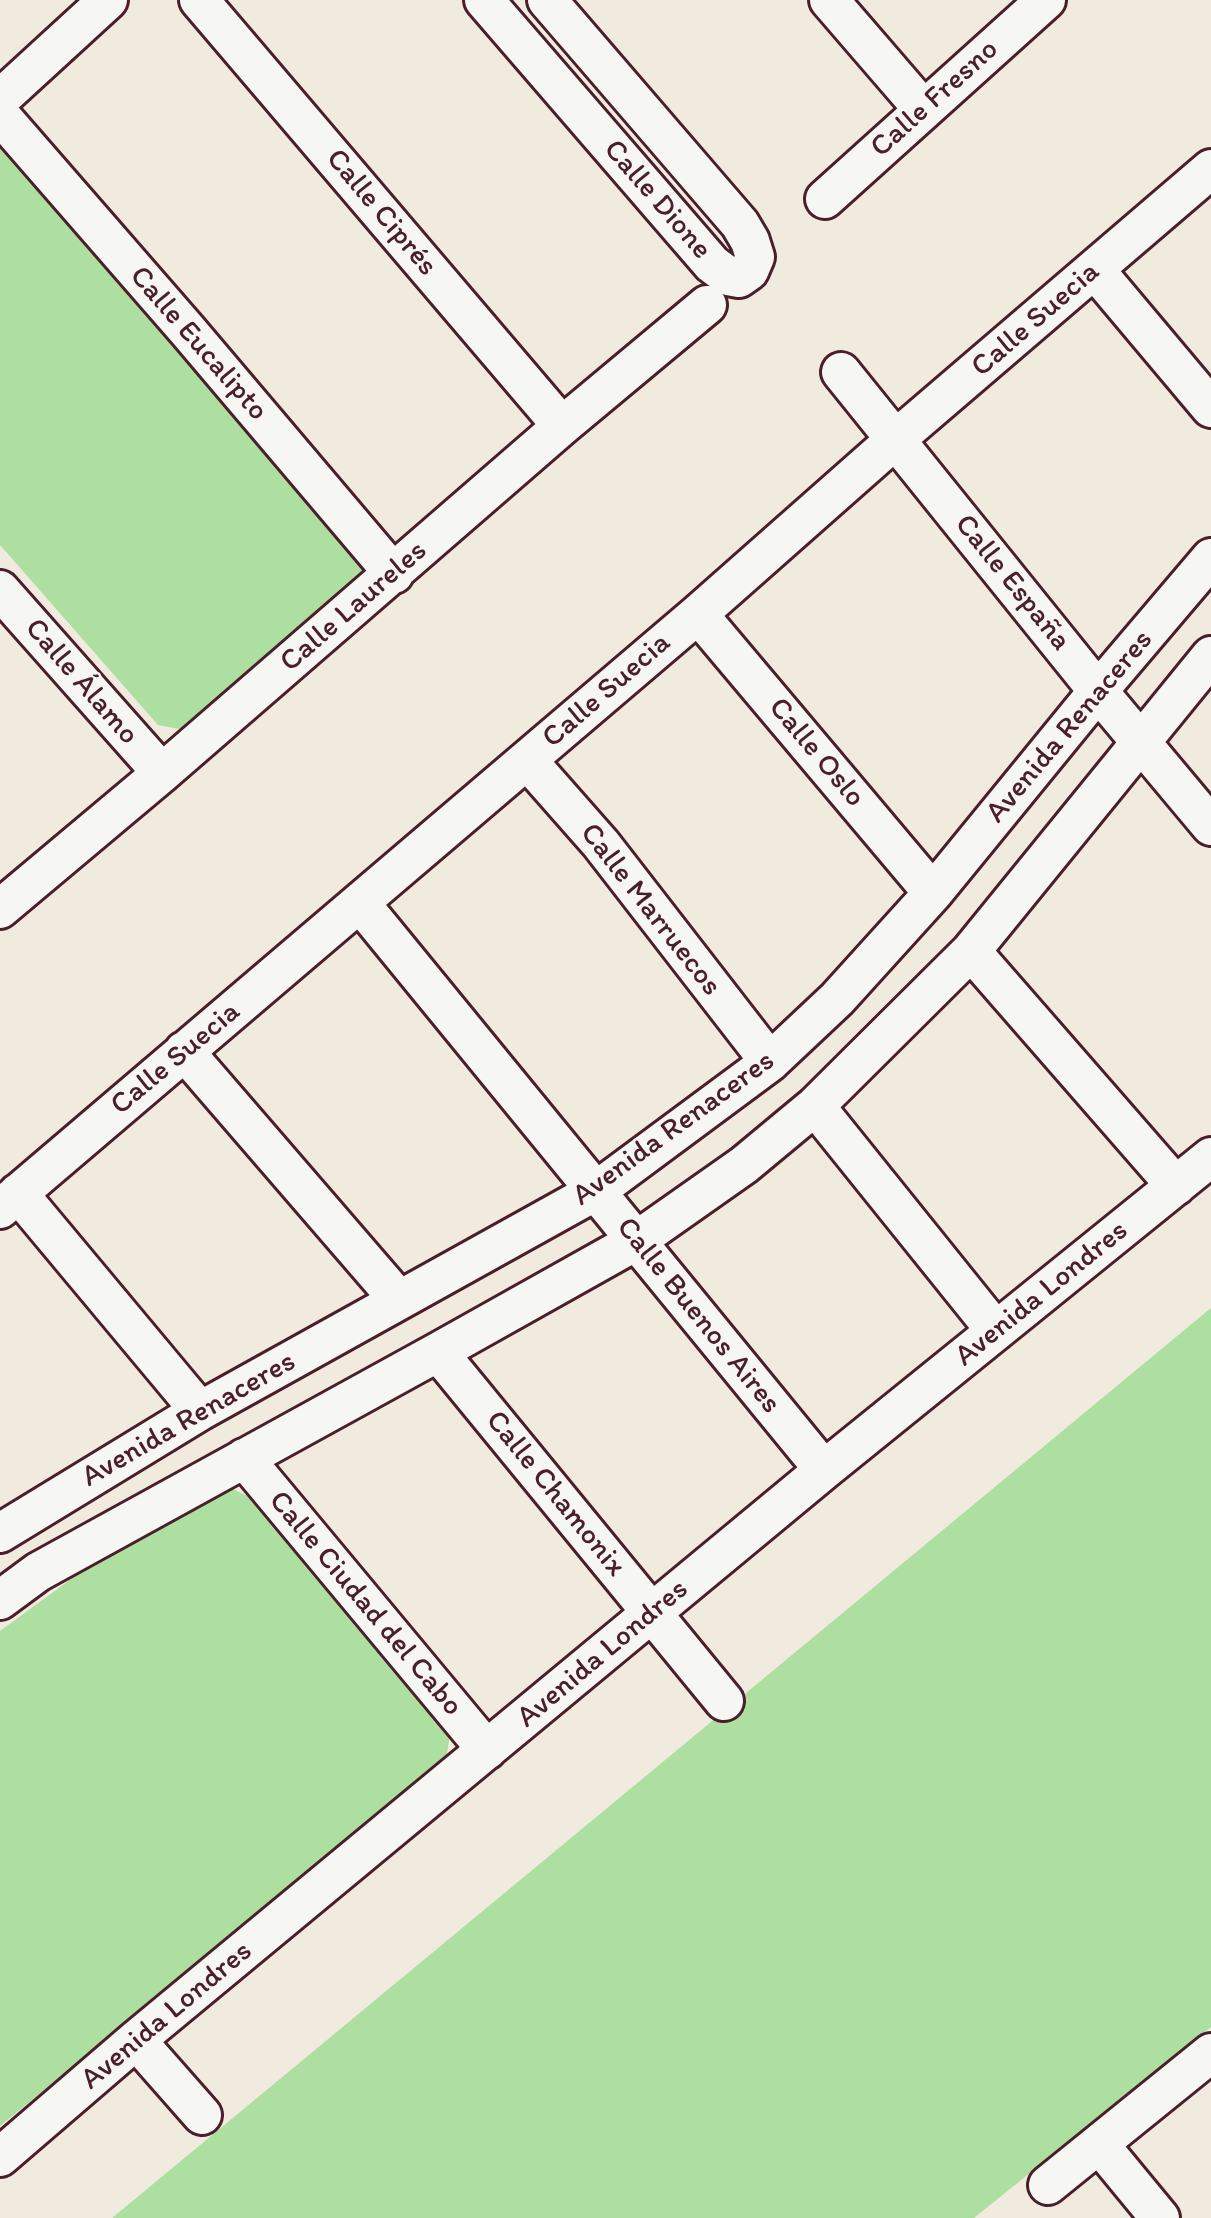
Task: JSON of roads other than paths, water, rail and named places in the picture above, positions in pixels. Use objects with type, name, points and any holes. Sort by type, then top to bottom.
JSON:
[{"type":"street","points":[[0,99],[108,0]]},
{"type":"street","name":"Calle Ciprés","points":[[199,0],[562,426]]},
{"type":"street","name":"Calle Dione","points":[[484,0],[712,264],[728,276],[739,278],[749,271],[755,257],[740,224],[547,0]]},
{"type":"street","points":[[829,0],[923,109]]},
{"type":"street","name":"Calle Fresno","points":[[825,199],[1046,0]]},
{"type":"street","name":"Calle Eucalipto","points":[[0,115],[394,574]]},
{"type":"street","name":"Calle Suecia","points":[[9,1201],[698,614],[896,439],[1211,169]]},
{"type":"street","points":[[1095,270],[1211,408]]},
{"type":"street","name":"Calle Laureles","points":[[0,909],[394,574],[562,426],[707,305]]},
{"type":"street","name":"Calle España","points":[[841,372],[1098,691],[1211,826]]},
{"type":"street","name":"Avenida Renaceres","points":[[1,1530],[200,1411],[596,1191],[769,1062],[837,999],[933,893],[1211,558]]},
{"type":"street","name":"Calle Álamo","points":[[0,590],[162,773]]},
{"type":"street","name":"Calle Oslo","points":[[698,614],[933,893]]},
{"type":"street","name":"Avenida Renaceres","points":[[0,1600],[38,1572],[636,1241],[725,1179],[815,1106],[971,951],[1211,656]]},
{"type":"street","name":"Calle Marruecos","points":[[527,760],[601,844],[769,1062]]},
{"type":"street","name":"Calle Buenos Aires","points":[[360,903],[824,1470]]},
{"type":"street","points":[[971,951],[1176,1186]]},
{"type":"street","points":[[184,1051],[399,1300]]},
{"type":"street","points":[[815,1106],[996,1331]]},
{"type":"street","name":"Avenida Londres","points":[[0,2157],[136,2040],[824,1470],[1211,1157]]},
{"type":"street","points":[[9,1201],[200,1411]]},
{"type":"street","name":"Calle Chamonix","points":[[438,1352],[724,1702]]},
{"type":"street","name":"Calle Ciudad del Cabo","points":[[244,1458],[487,1750]]},
{"type":"street","points":[[1,1530],[38,1572]]},
{"type":"street","points":[[136,2040],[202,2115]]},
{"type":"street","points":[[1048,2185],[1211,2053]]},
{"type":"street","points":[[1099,2144],[1160,2218]]}]
